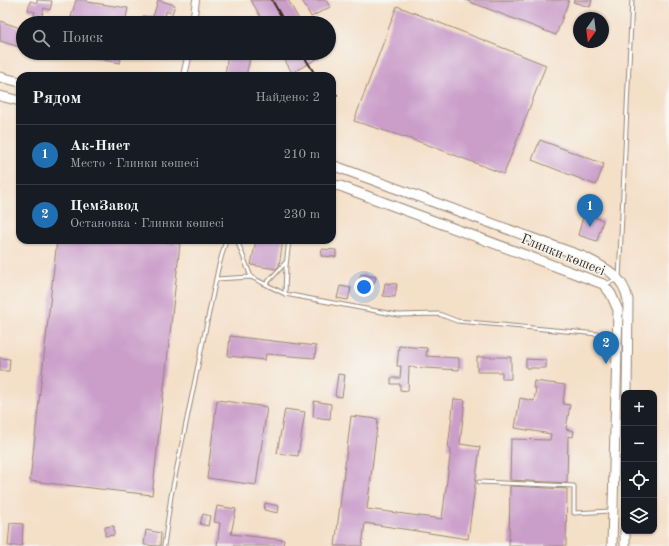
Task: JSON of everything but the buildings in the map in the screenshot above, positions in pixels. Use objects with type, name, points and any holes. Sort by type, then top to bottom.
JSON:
[{"type":"main road","points":[[0,77],[16,81]]},
{"type":"main road","points":[[0,96],[16,100]]},
{"type":"main road","name":"Глинки көшесі","points":[[336,166],[584,257],[608,269],[619,279],[627,291],[627,390]]},
{"type":"main road","name":"Глинки көшесі","points":[[336,186],[603,284],[612,294],[618,310],[612,546]]},
{"type":"main road","points":[[625,534],[625,546]]},
{"type":"street","points":[[194,16],[196,0]]},
{"type":"street","points":[[185,72],[187,60]]},
{"type":"lane","points":[[603,284],[619,279],[632,0]]},
{"type":"lane","points":[[164,546],[171,496],[216,278],[225,244]]},
{"type":"lane","points":[[239,244],[251,277]]},
{"type":"lane","points":[[285,294],[286,261],[288,244]]},
{"type":"lane","points":[[266,284],[286,261]]},
{"type":"lane","points":[[216,278],[251,277],[285,294],[398,315],[439,314],[457,321],[598,334],[618,341]]},
{"type":"lane","points":[[479,482],[574,486],[574,513],[613,511]]},
{"type":"railway","points":[[272,0],[281,16]]},
{"type":"railway","points":[[306,60],[314,72]]},
{"type":"place","name":"Ак-Ниет","points":[[590,227]]},
{"type":"place","name":"ЦемЗавод","points":[[606,364]]}]
